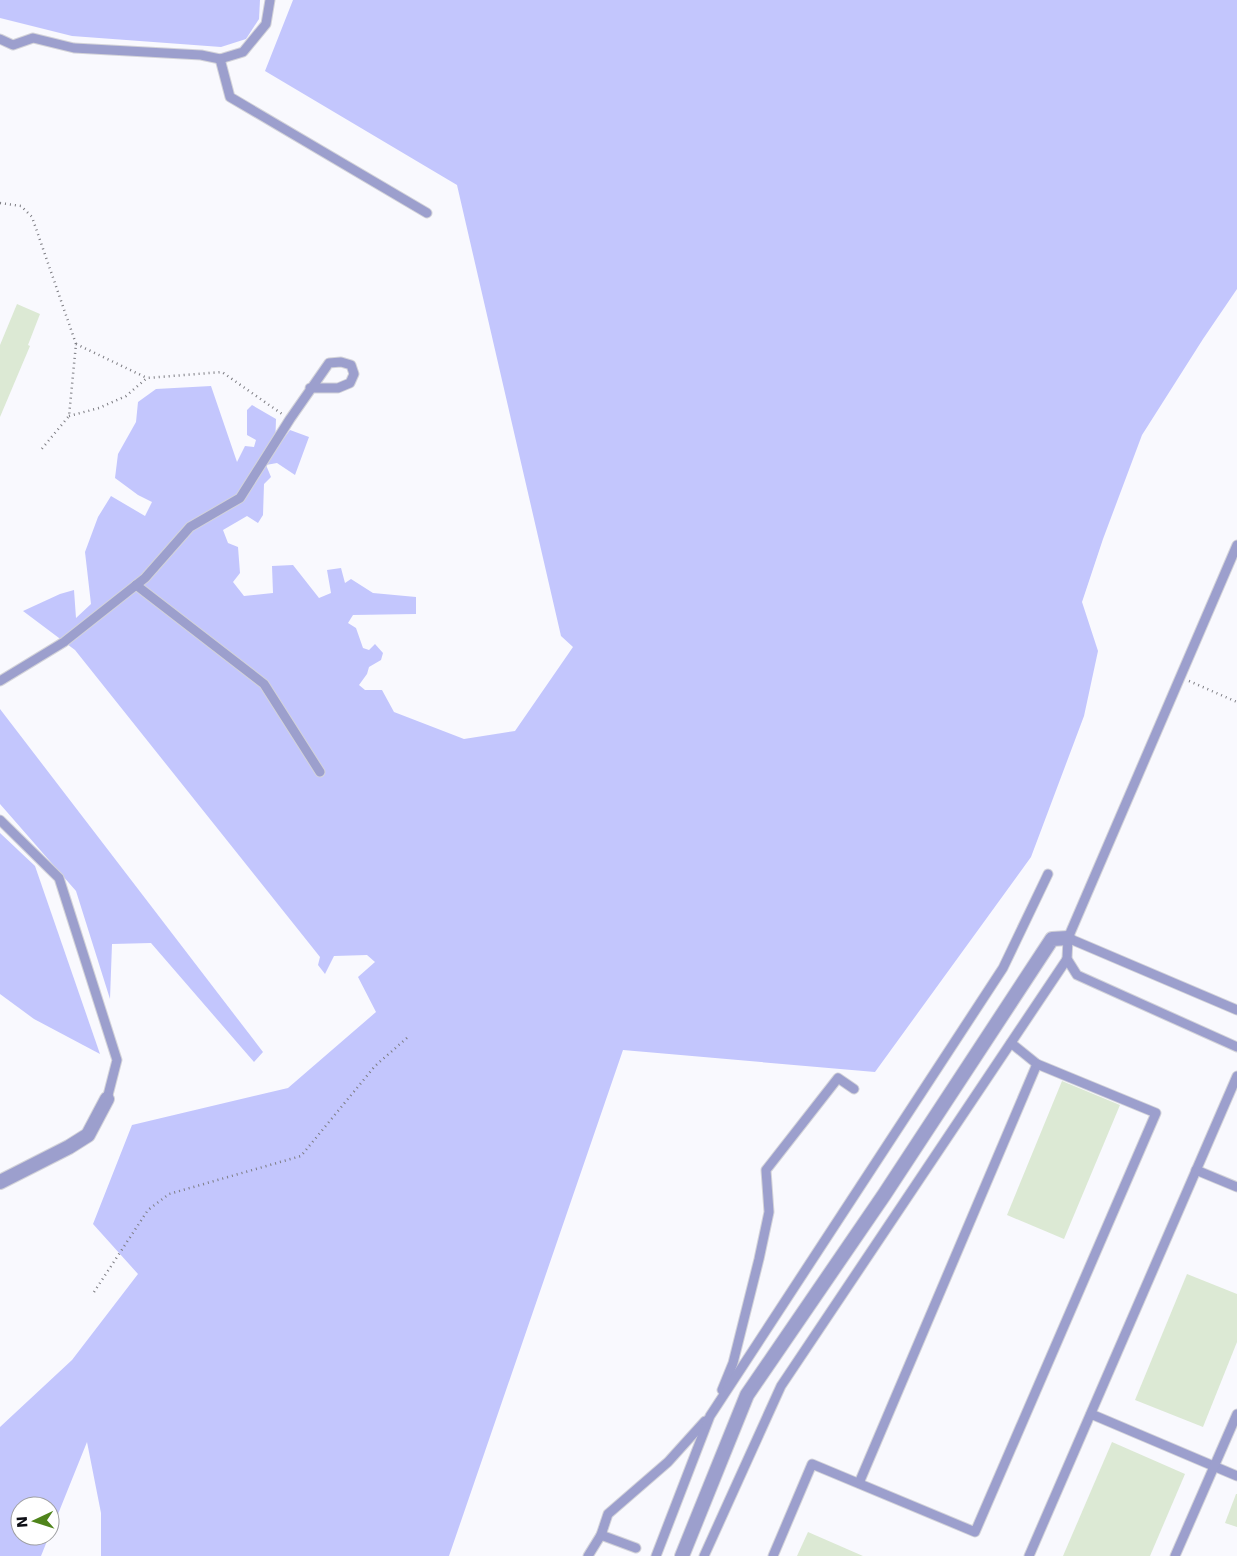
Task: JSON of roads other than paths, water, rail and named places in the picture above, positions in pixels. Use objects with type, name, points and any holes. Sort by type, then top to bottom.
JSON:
[{"type":"street","points":[[682,1556],[747,1395],[884,1194],[1052,939],[1068,938]]},
{"type":"street","points":[[0,1182],[70,1148],[88,1136],[107,1099]]},
{"type":"lane","points":[[0,39],[13,45],[33,38],[74,48],[201,55],[220,59],[243,52],[266,24],[270,0]]},
{"type":"lane","points":[[220,59],[230,97],[427,213]]},
{"type":"lane","points":[[0,681],[64,642],[144,578],[190,527],[240,498],[310,388],[329,363],[341,362],[350,365],[354,374],[350,383],[338,388],[310,388]]},
{"type":"lane","points":[[1237,546],[1068,938],[1068,958],[1077,975],[1237,1047]]},
{"type":"lane","points":[[136,585],[264,684],[320,772]]},
{"type":"lane","points":[[0,820],[59,878],[117,1060],[107,1099]]},
{"type":"lane","points":[[588,1556],[601,1535],[608,1514],[668,1462],[710,1416],[1003,968],[1048,874]]},
{"type":"lane","points":[[1068,938],[1237,1010]]},
{"type":"lane","points":[[704,1556],[781,1386],[1068,958]]},
{"type":"lane","points":[[773,1556],[812,1464],[975,1532],[1156,1112],[1037,1064],[1011,1043]]},
{"type":"lane","points":[[859,1483],[1037,1064]]},
{"type":"lane","points":[[1029,1556],[1237,1076]]},
{"type":"lane","points":[[656,1556],[710,1416],[733,1363],[769,1212],[766,1170],[838,1078],[854,1089]]},
{"type":"lane","points":[[1196,1170],[1237,1187]]},
{"type":"lane","points":[[1090,1414],[1237,1476]]},
{"type":"lane","points":[[1175,1556],[1237,1414]]},
{"type":"lane","points":[[601,1535],[636,1548]]}]
